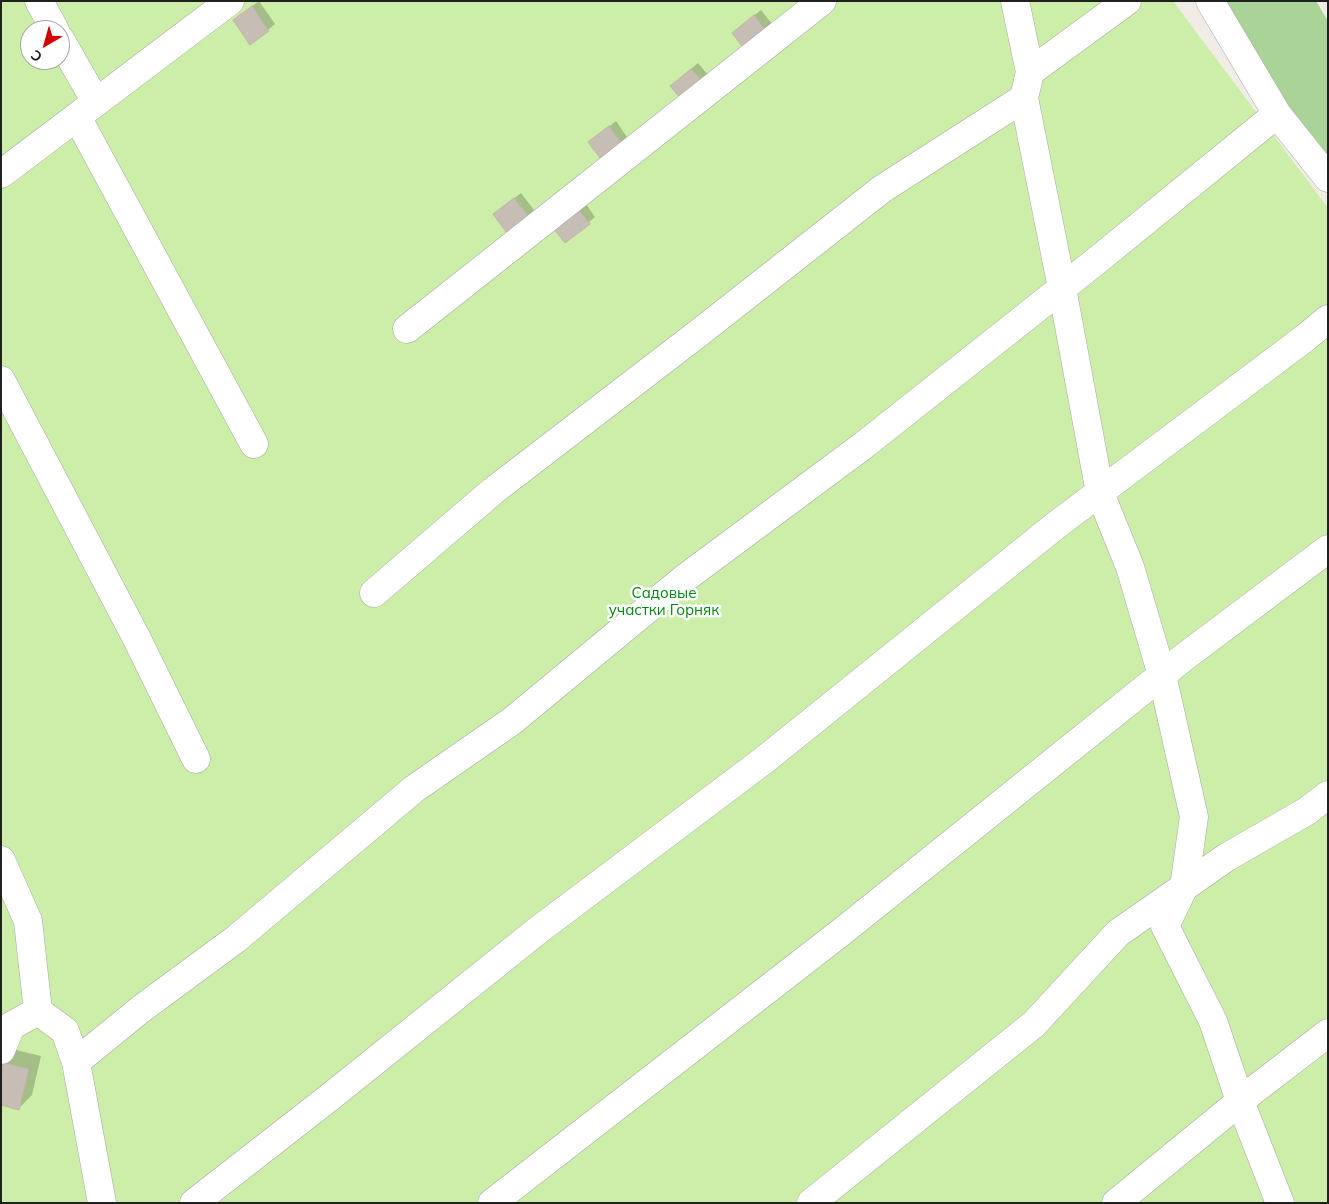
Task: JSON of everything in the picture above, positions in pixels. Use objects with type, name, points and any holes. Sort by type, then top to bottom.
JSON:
[{"type":"lane","points":[[39,1],[49,20]]},
{"type":"lane","points":[[1,174],[230,1]]},
{"type":"lane","points":[[407,329],[822,1]]},
{"type":"lane","points":[[1015,1],[1027,85],[1062,288],[1100,492],[1130,567],[1162,675],[1194,817],[1184,887],[1165,926],[1213,1021],[1240,1101],[1280,1203]]},
{"type":"lane","points":[[374,592],[493,492],[882,189],[1027,85],[1127,1]]},
{"type":"lane","points":[[1210,1],[1278,114],[1328,178]]},
{"type":"lane","points":[[70,66],[86,110],[254,444]]},
{"type":"lane","points":[[76,1062],[141,1009],[236,940],[414,789],[512,721],[685,578],[864,446],[1278,114]]},
{"type":"lane","points":[[194,1203],[537,931],[763,761],[1055,526],[1328,319]]},
{"type":"lane","points":[[1,380],[136,638],[196,759]]},
{"type":"lane","points":[[492,1203],[844,930],[1162,675],[1328,550]]},
{"type":"lane","points":[[811,1203],[1034,1024],[1118,933],[1227,857],[1307,811],[1328,795]]},
{"type":"lane","points":[[1,860],[28,921],[38,1011],[65,1031],[76,1062],[102,1203]]},
{"type":"lane","points":[[1,1050],[11,1026],[38,1011]]},
{"type":"lane","points":[[1116,1203],[1240,1101],[1328,1033]]},
{"type":"green space","name":"Садовые участки Горняк","points":[[1,1],[1173,1],[1328,208],[1328,1203],[1,1203]]},
{"type":"green space","points":[[1219,1],[1316,1],[1328,21],[1328,170]]},
{"type":"building","points":[[252,6],[269,31],[250,45],[233,20]]},
{"type":"building","points":[[754,15],[767,32],[744,49],[732,33]]},
{"type":"building","points":[[691,69],[704,83],[683,101],[670,86]]},
{"type":"building","points":[[609,126],[624,147],[603,162],[588,142]]},
{"type":"building","points":[[514,198],[529,217],[507,233],[493,214]]},
{"type":"building","points":[[576,206],[590,224],[565,243],[551,225]]},
{"type":"building","points":[[1,1062],[29,1069],[19,1110],[1,1105]]}]
